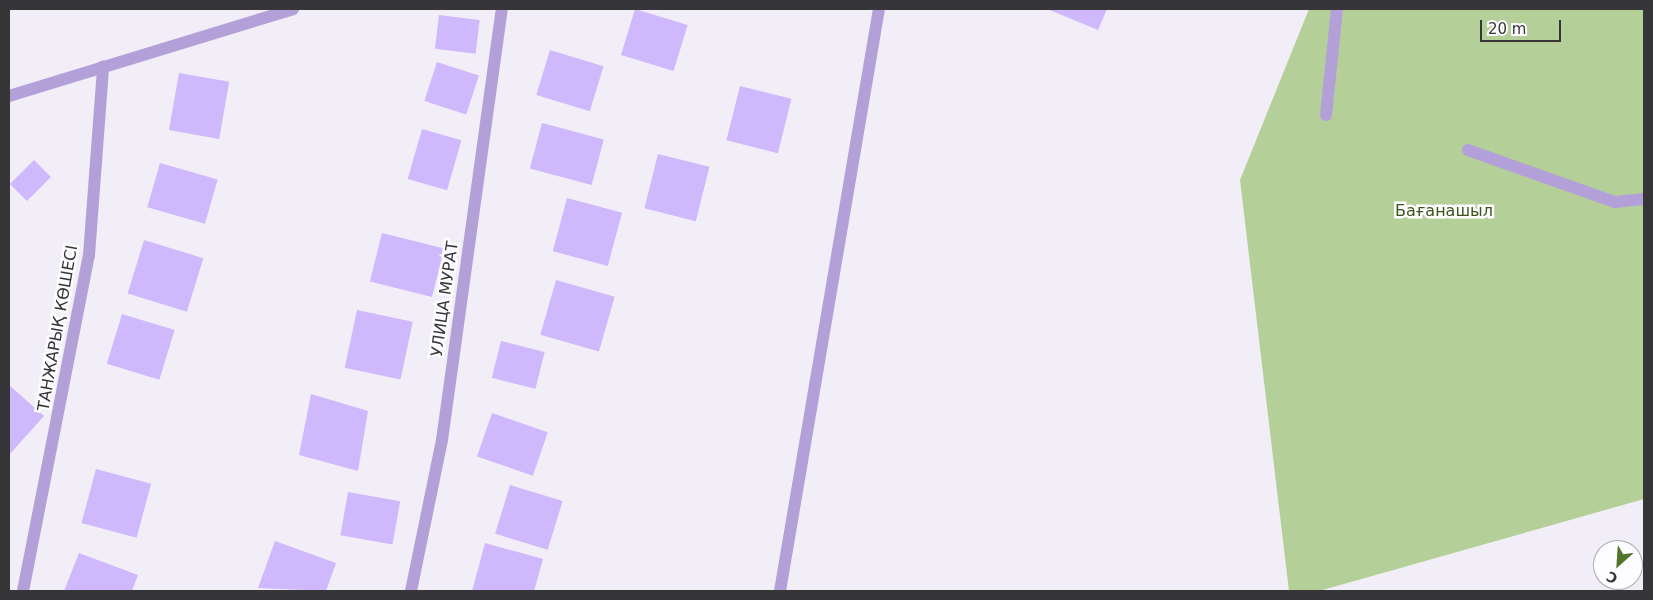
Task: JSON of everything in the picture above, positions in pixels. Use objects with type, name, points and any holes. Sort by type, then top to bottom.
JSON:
[{"type":"street","points":[[9,96],[294,9]]},
{"type":"street","name":"УЛИЦА МУРАТ","points":[[411,591],[442,440],[502,9]]},
{"type":"street","points":[[780,591],[879,9]]},
{"type":"street","points":[[1326,115],[1338,9]]},
{"type":"street","name":"ТАНЖАРЫҚ КӨШЕСІ","points":[[23,591],[90,255],[103,67]]},
{"type":"street","points":[[1468,150],[1615,202],[1644,198]]},
{"type":"green space","name":"Бағанашыл","points":[[1309,9],[1644,9],[1644,499],[1319,591],[1289,591],[1240,180]]},
{"type":"building","points":[[635,9],[688,25],[674,71],[621,55]]},
{"type":"building","points":[[1047,9],[1107,9],[1098,30]]},
{"type":"building","points":[[439,15],[480,20],[476,54],[435,49]]},
{"type":"building","points":[[550,50],[604,66],[590,111],[536,95]]},
{"type":"building","points":[[437,62],[479,76],[466,115],[424,101]]},
{"type":"building","points":[[179,73],[229,82],[219,139],[169,130]]},
{"type":"building","points":[[740,86],[791,99],[778,153],[726,140]]},
{"type":"building","points":[[542,123],[604,140],[592,185],[530,168]]},
{"type":"building","points":[[422,129],[461,140],[447,190],[408,179]]},
{"type":"building","points":[[658,154],[709,167],[696,221],[644,208]]},
{"type":"building","points":[[34,160],[51,177],[27,201],[10,184]]},
{"type":"building","points":[[160,163],[218,180],[205,224],[147,207]]},
{"type":"building","points":[[567,198],[622,213],[608,266],[553,251]]},
{"type":"building","points":[[382,233],[444,248],[432,297],[370,282]]},
{"type":"building","points":[[144,240],[203,258],[187,312],[128,294]]},
{"type":"building","points":[[556,280],[615,297],[599,352],[540,335]]},
{"type":"building","points":[[357,310],[413,322],[400,380],[345,368]]},
{"type":"building","points":[[122,314],[175,330],[159,380],[107,364]]},
{"type":"building","points":[[501,341],[545,352],[535,389],[492,378]]},
{"type":"building","points":[[9,385],[44,416],[9,455]]},
{"type":"building","points":[[311,394],[368,411],[358,471],[299,455]]},
{"type":"building","points":[[492,413],[548,432],[533,476],[477,456]]},
{"type":"building","points":[[96,469],[151,484],[137,538],[82,523]]},
{"type":"building","points":[[510,485],[563,501],[548,550],[495,534]]},
{"type":"building","points":[[348,492],[400,501],[393,545],[340,535]]},
{"type":"building","points":[[275,541],[336,563],[326,591],[258,588]]},
{"type":"building","points":[[485,543],[543,559],[534,591],[472,591]]},
{"type":"building","points":[[79,553],[138,575],[132,591],[64,591]]}]
